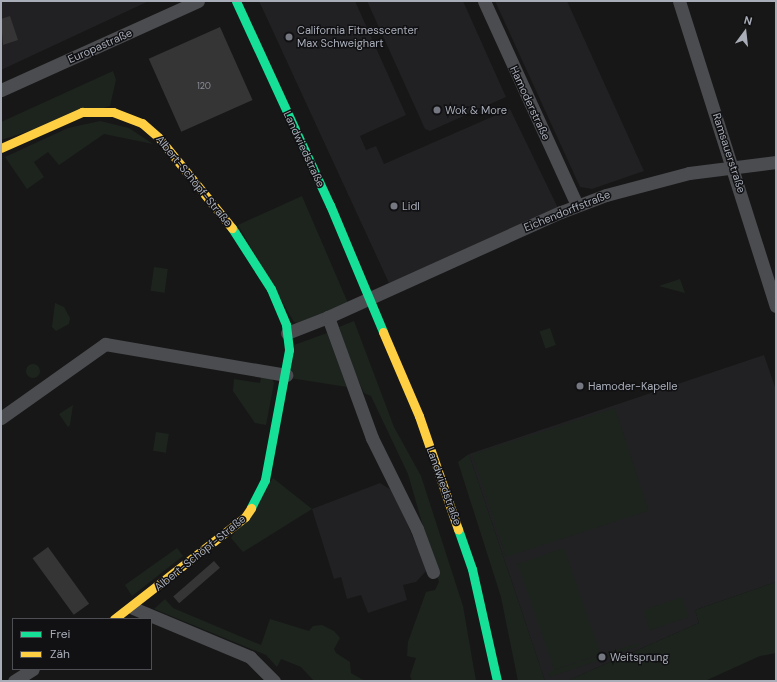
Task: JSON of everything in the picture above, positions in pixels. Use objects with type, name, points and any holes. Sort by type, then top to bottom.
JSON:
[{"type":"street","name":"Europastraße","points":[[1,90],[198,1]]},
{"type":"street","name":"Landwiedstraße","points":[[236,1],[370,298],[450,500],[481,604],[497,681]]},
{"type":"street","name":"Hamoderstraße","points":[[484,1],[577,205]]},
{"type":"street","name":"Ramsauerstraße","points":[[679,1],[733,166],[776,306]]},
{"type":"street","name":"Albert-Schöpf-Straße","points":[[1,148],[82,112],[113,112],[142,123],[160,138],[227,220],[277,300],[287,333],[286,375],[265,480],[251,509],[132,608],[116,618]]},
{"type":"street","name":"Eichendorffstraße","points":[[370,298],[577,205],[657,180],[733,166],[776,162]]},
{"type":"street","points":[[287,333],[370,298]]},
{"type":"street","points":[[328,317],[372,438],[417,528],[433,572]]},
{"type":"street","points":[[1,418],[105,344],[286,375]]},
{"type":"street","points":[[132,608],[250,657],[274,681]]},
{"type":"street","points":[[14,681],[31,670]]},
{"type":"shaded area","points":[[1,1],[149,1],[1,70]]},
{"type":"shaded area","points":[[259,1],[355,1],[406,115],[360,136],[366,150],[376,146],[384,164],[510,109],[558,208],[389,283]]},
{"type":"shaded area","points":[[367,1],[463,1],[506,97],[430,131],[425,129]]},
{"type":"shaded area","points":[[495,1],[567,1],[644,171],[592,189],[580,187]]},
{"type":"shaded area","points":[[113,71],[116,80],[110,106],[1,140],[1,122]]},
{"type":"shaded area","points":[[100,121],[129,128],[153,144],[104,134],[59,165],[48,152],[34,162],[44,177],[27,189],[5,157],[68,128]]},
{"type":"shaded area","points":[[302,196],[348,303],[297,323],[294,322],[238,225]]},
{"type":"shaded area","points":[[154,267],[168,269],[165,293],[151,291]]},
{"type":"shaded area","points":[[680,279],[685,293],[659,286]]},
{"type":"shaded area","points":[[55,303],[64,307],[70,318],[69,324],[56,331],[52,327]]},
{"type":"shaded area","points":[[354,321],[394,427],[421,476],[463,606],[476,681],[412,681],[410,676],[416,658],[407,656],[408,642],[426,592],[435,590],[439,582],[408,474],[371,396],[364,393],[354,371],[339,327]]},
{"type":"shaded area","points":[[550,328],[556,345],[545,349],[540,332]]},
{"type":"shaded area","points":[[327,333],[347,387],[290,378],[294,345]]},
{"type":"shaded area","points":[[764,355],[776,390],[776,582],[695,610],[699,623],[567,681],[545,681],[469,454]]},
{"type":"shaded area","points":[[30,364],[36,364],[40,368],[40,374],[36,378],[30,378],[26,374],[26,368]]},
{"type":"shaded area","points":[[261,377],[272,379],[274,383],[266,425],[255,423],[233,391],[234,379],[260,383]]},
{"type":"shaded area","points":[[73,405],[70,425],[68,427],[59,414]]},
{"type":"shaded area","points":[[615,408],[648,511],[506,557],[472,454]]},
{"type":"shaded area","points":[[156,432],[169,434],[166,453],[153,451]]},
{"type":"shaded area","points":[[469,454],[545,681],[518,681],[501,597],[458,462]]},
{"type":"shaded area","points":[[273,478],[312,509],[243,552],[231,538]]},
{"type":"shaded area","points":[[380,483],[393,491],[427,570],[416,582],[403,585],[407,600],[368,613],[361,595],[347,599],[341,577],[334,579],[312,509]]},
{"type":"shaded area","points":[[177,548],[183,556],[132,596],[125,585]]},
{"type":"shaded area","points":[[564,548],[600,654],[554,670],[518,564]]},
{"type":"shaded area","points":[[776,582],[776,653],[760,656],[705,681],[567,681],[699,623],[695,610]]},
{"type":"shaded area","points":[[682,597],[689,617],[650,630],[643,610]]},
{"type":"shaded area","points":[[165,599],[173,608],[261,645],[270,619],[309,631],[313,626],[322,625],[334,631],[340,638],[334,649],[336,653],[350,662],[351,673],[365,681],[314,681],[301,667],[281,659],[277,667],[266,655],[154,609]]},
{"type":"shaded area","name":"Weitsprung","points":[[638,643],[639,646],[550,677],[548,672]]},
{"type":"building","points":[[10,16],[18,40],[3,45],[1,19]]},
{"type":"building","points":[[220,27],[253,100],[181,132],[149,59]]},
{"type":"building","points":[[48,547],[89,604],[74,615],[33,558]]},
{"type":"building","points":[[214,561],[220,568],[179,603],[173,596]]},
{"type":"traffic: fast","points":[[236,1],[330,205],[383,332]]},
{"type":"traffic: fast","points":[[232,228],[271,289],[286,325],[289,350],[265,480],[251,508]]},
{"type":"traffic: fast","points":[[458,529],[472,569],[497,681]]},
{"type":"traffic: slow","points":[[1,148],[82,112],[113,112],[142,123],[159,138],[232,228]]},
{"type":"traffic: slow","points":[[383,332],[419,416],[458,529]]},
{"type":"traffic: slow","points":[[115,618],[245,517],[251,508]]},
{"type":"place","name":"California Fitnesscenter Max Schweighart","points":[[289,37]]},
{"type":"place","name":"Wok & More","points":[[437,110]]},
{"type":"place","name":"Lidl","points":[[394,206]]},
{"type":"place","name":"Hamoder-Kapelle","points":[[580,386]]},
{"type":"place","name":"Weitsprung","points":[[602,657]]}]
